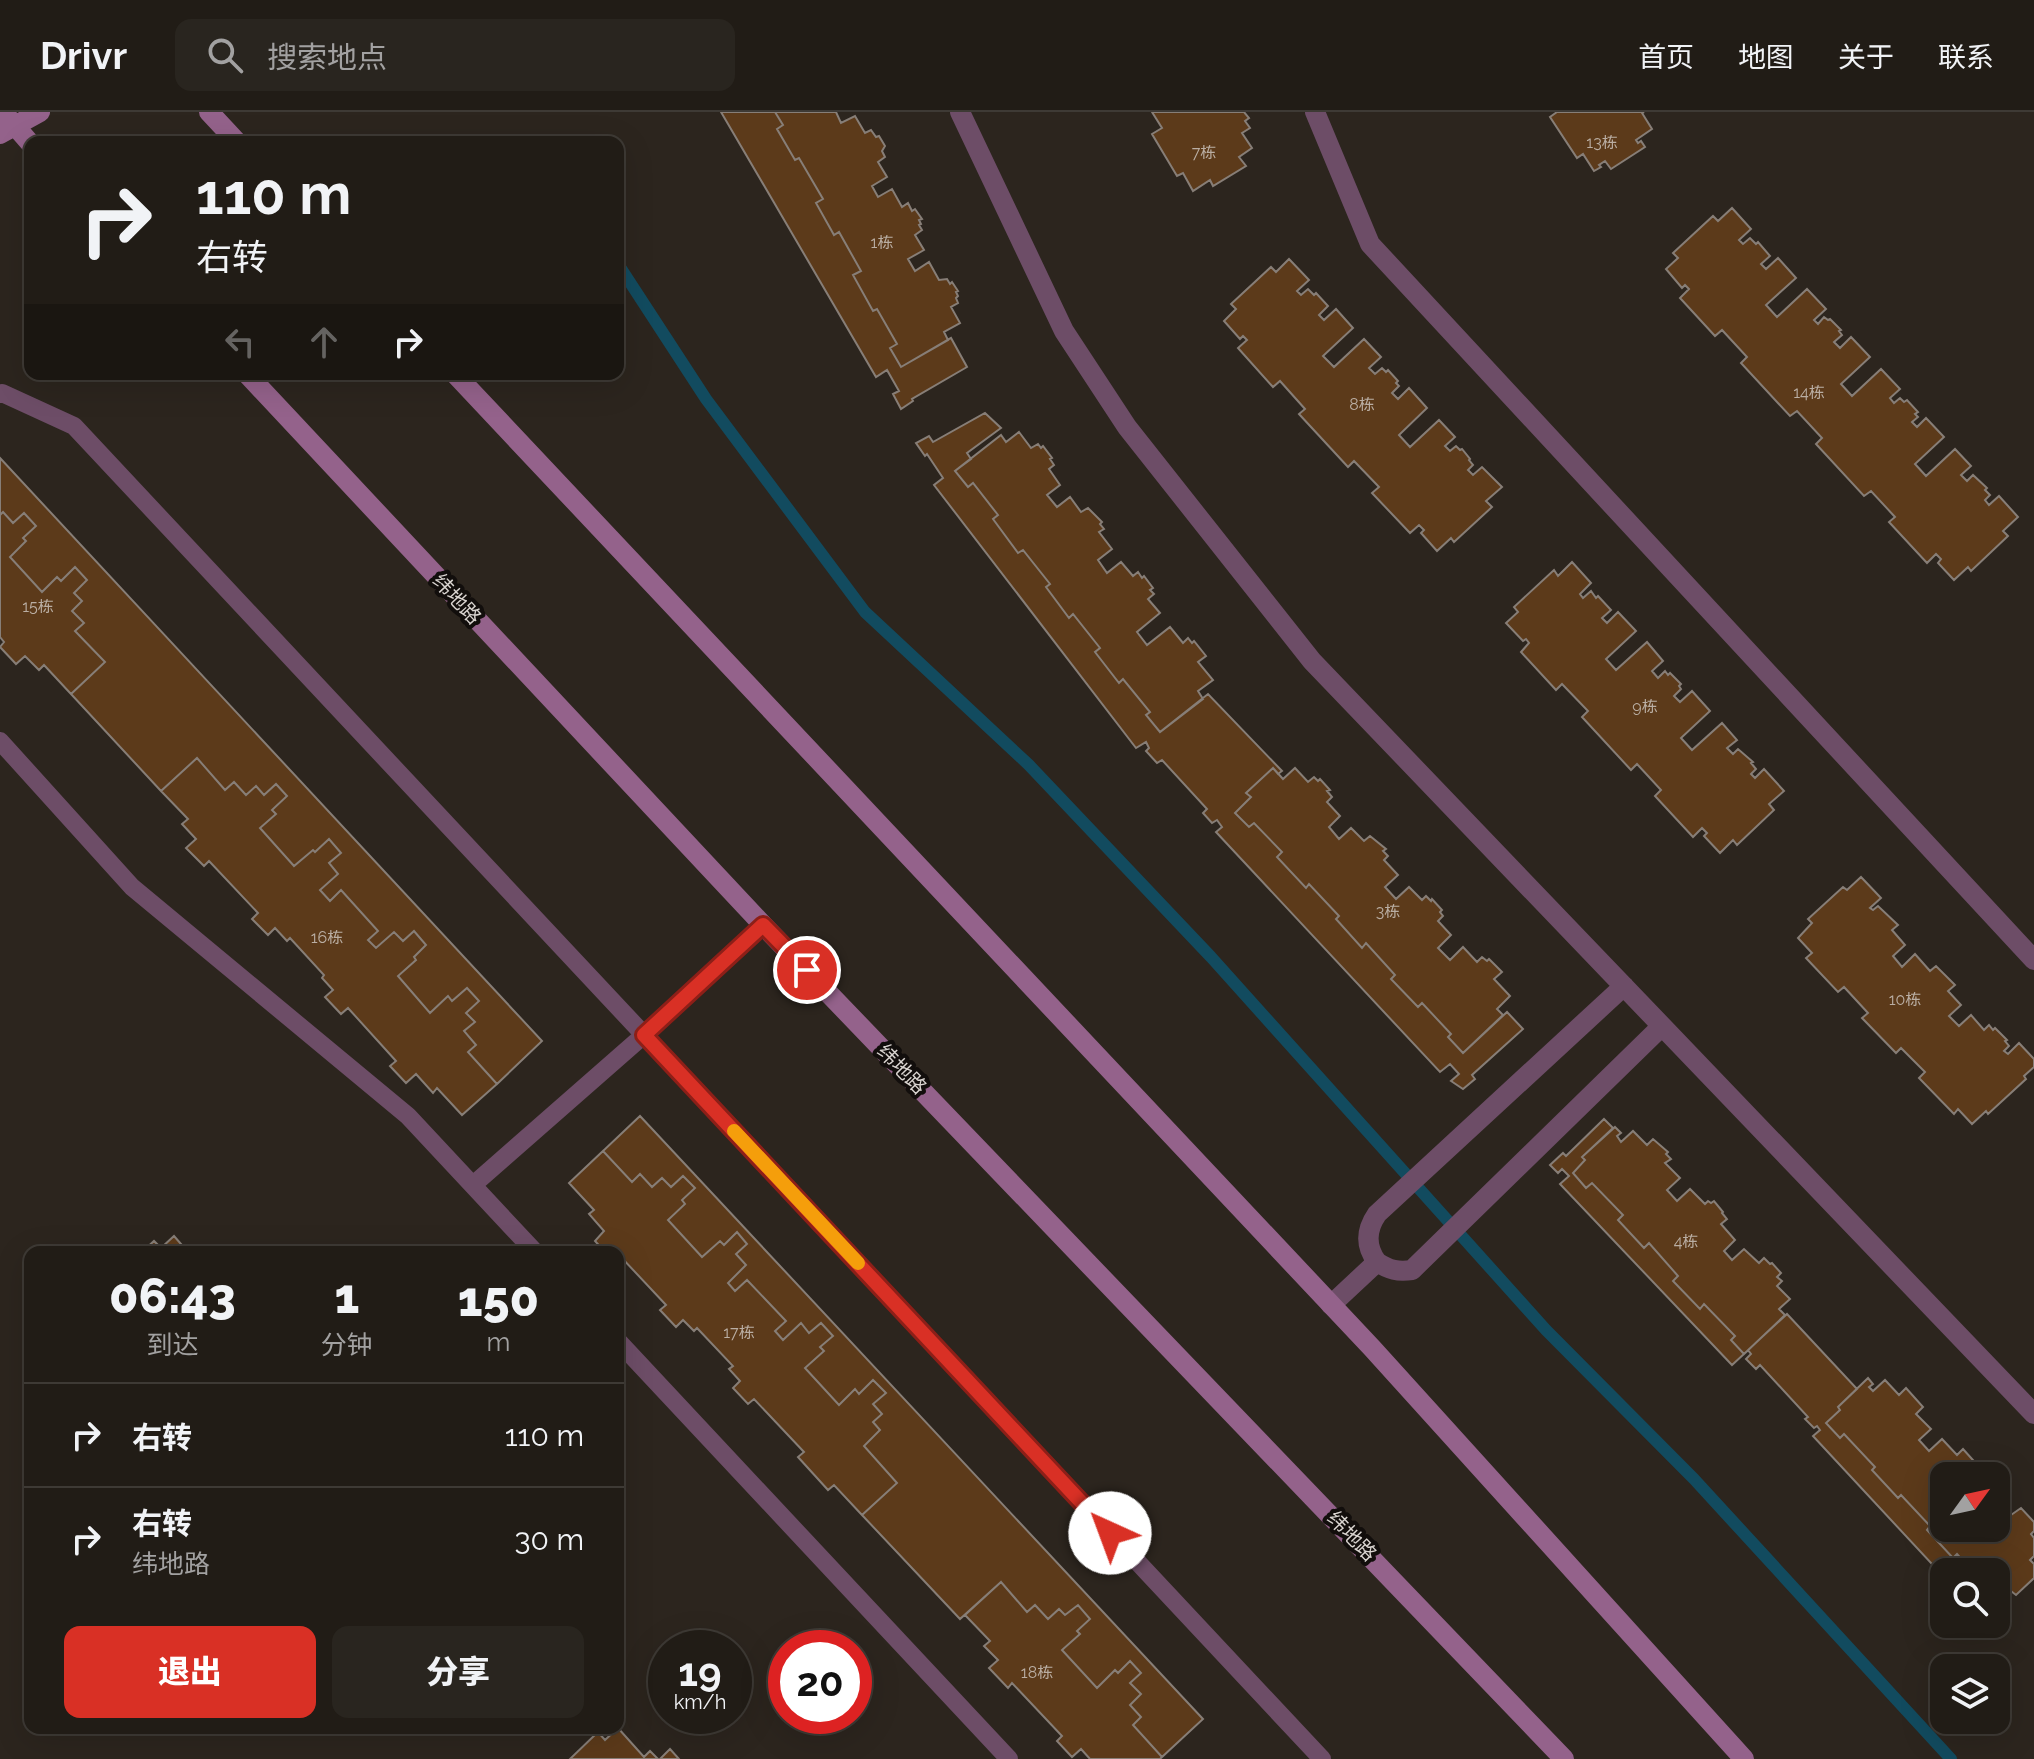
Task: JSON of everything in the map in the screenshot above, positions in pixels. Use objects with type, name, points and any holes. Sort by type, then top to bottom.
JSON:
[{"type":"main road","points":[[6,124],[40,112]]},
{"type":"main road","points":[[209,112],[231,136]]},
{"type":"main road","points":[[6,124],[24,138]]},
{"type":"main road","name":"纬地路","points":[[253,380],[763,925],[1564,1759]]},
{"type":"main road","points":[[461,380],[1331,1305],[1744,1759]]},
{"type":"street","points":[[960,112],[1064,331],[1127,427],[1312,661],[2034,1414]]},
{"type":"street","points":[[1315,112],[1370,244],[2034,960]]},
{"type":"street","points":[[1624,986],[1377,1214],[1368,1236],[1371,1254],[1377,1262],[1400,1272],[1412,1270],[1662,1026]]},
{"type":"street","points":[[1331,1305],[1377,1262]]},
{"type":"lane","points":[[0,394],[74,426],[1322,1759]]},
{"type":"lane","points":[[0,741],[132,887],[408,1116],[529,1246]]},
{"type":"lane","points":[[473,1185],[644,1035],[763,925]]},
{"type":"lane","points":[[624,1347],[1009,1759]]},
{"type":"building","points":[[721,112],[775,112],[783,125],[777,129],[795,160],[799,158],[823,199],[816,203],[834,235],[839,232],[861,271],[853,275],[873,311],[877,309],[897,344],[890,348],[901,367],[951,338],[967,367],[912,399],[901,409],[893,394],[899,391],[887,370],[876,377]]},
{"type":"building","points":[[775,112],[836,112],[841,123],[855,116],[865,133],[871,130],[876,137],[879,136],[885,146],[882,151],[885,157],[878,162],[887,177],[872,186],[878,197],[892,189],[902,207],[908,203],[922,219],[919,225],[922,230],[915,235],[924,250],[908,259],[915,271],[929,262],[939,280],[947,279],[958,291],[958,303],[951,307],[960,323],[944,332],[948,340],[901,367],[890,348],[897,344],[877,309],[873,311],[853,275],[861,271],[839,232],[834,235],[816,203],[823,199],[799,158],[795,160],[777,129],[783,125]]},
{"type":"building","points":[[1152,112],[1244,112],[1249,118],[1245,121],[1250,128],[1242,133],[1252,148],[1239,157],[1246,166],[1213,186],[1210,180],[1193,191],[1183,173],[1177,176],[1152,134],[1162,128]]},
{"type":"building","points":[[1557,112],[1644,112],[1652,129],[1636,140],[1645,147],[1611,169],[1605,161],[1594,171],[1583,154],[1577,158],[1550,117]]},
{"type":"building","points":[[1732,208],[1751,229],[1739,240],[1743,244],[1750,238],[1756,244],[1758,242],[1770,256],[1761,264],[1766,269],[1778,258],[1796,278],[1766,305],[1777,317],[1807,289],[1826,309],[1814,320],[1818,324],[1824,317],[1830,319],[1841,330],[1842,335],[1834,342],[1840,348],[1851,337],[1870,357],[1841,384],[1852,396],[1881,369],[1900,389],[1890,398],[1894,403],[1900,398],[1904,402],[1907,400],[1918,412],[1915,414],[1918,417],[1912,422],[1917,427],[1926,418],[1944,437],[1915,464],[1926,476],[1955,449],[1971,466],[1961,475],[1967,481],[1973,475],[1987,488],[1985,490],[1990,495],[1985,500],[1989,505],[1999,496],[2018,517],[2003,531],[2008,536],[1971,571],[1968,567],[1954,580],[1938,563],[1941,559],[1936,554],[1927,563],[1889,522],[1895,517],[1871,491],[1864,496],[1816,444],[1822,438],[1797,411],[1790,416],[1741,363],[1747,357],[1722,330],[1715,336],[1680,298],[1689,289],[1685,285],[1682,288],[1666,269],[1678,258],[1673,253],[1713,216],[1718,221]]},
{"type":"building","points":[[1289,259],[1309,280],[1297,291],[1301,295],[1308,289],[1328,306],[1319,315],[1324,320],[1336,309],[1353,328],[1323,356],[1334,367],[1364,339],[1381,357],[1369,368],[1375,374],[1382,368],[1386,372],[1388,370],[1398,381],[1399,386],[1392,393],[1398,399],[1409,388],[1427,408],[1399,435],[1410,447],[1439,420],[1455,437],[1445,446],[1450,451],[1456,446],[1462,449],[1473,465],[1468,470],[1473,475],[1482,467],[1502,487],[1486,501],[1492,507],[1454,542],[1451,538],[1437,551],[1421,533],[1424,530],[1419,525],[1410,533],[1372,493],[1379,487],[1354,461],[1348,467],[1299,414],[1305,409],[1280,381],[1273,387],[1238,348],[1247,340],[1243,336],[1240,339],[1224,321],[1236,309],[1231,304],[1271,267],[1276,272]]},
{"type":"building","points":[[985,413],[1001,428],[967,453],[971,459],[955,471],[968,487],[973,483],[998,515],[993,519],[1018,553],[1023,550],[1050,584],[1046,587],[1069,618],[1073,614],[1100,648],[1095,652],[1119,683],[1123,679],[1150,712],[1146,715],[1160,732],[1208,694],[1282,771],[1278,774],[1273,768],[1246,793],[1251,797],[1235,813],[1249,827],[1254,823],[1282,852],[1277,857],[1306,888],[1309,884],[1339,916],[1336,919],[1362,948],[1366,943],[1395,975],[1391,979],[1418,1007],[1422,1003],[1451,1034],[1448,1037],[1463,1053],[1507,1012],[1523,1029],[1472,1075],[1475,1079],[1463,1089],[1451,1081],[1459,1074],[1450,1064],[1440,1072],[1216,832],[1222,827],[1217,820],[1212,823],[1203,813],[1207,809],[1162,760],[1157,763],[1146,751],[1149,748],[1146,742],[1136,748],[934,485],[943,478],[916,443],[929,436],[933,442]]},
{"type":"building","points":[[1019,432],[1031,448],[1038,444],[1041,448],[1043,446],[1052,458],[1054,465],[1049,469],[1060,485],[1047,495],[1057,507],[1070,497],[1081,512],[1088,508],[1102,522],[1100,524],[1104,529],[1099,532],[1112,549],[1098,560],[1107,573],[1121,562],[1133,576],[1138,572],[1142,578],[1144,576],[1153,588],[1150,590],[1154,594],[1148,599],[1160,613],[1137,632],[1147,645],[1170,627],[1183,643],[1188,638],[1192,643],[1194,641],[1206,656],[1198,662],[1213,680],[1198,691],[1203,699],[1160,732],[1146,715],[1150,712],[1123,679],[1119,683],[1095,652],[1100,648],[1073,614],[1069,618],[1046,587],[1050,584],[1023,550],[1018,553],[993,519],[998,515],[973,483],[968,487],[955,471],[1001,435],[1006,442]]},
{"type":"building","points":[[0,458],[542,1041],[497,1084],[468,1052],[476,1045],[464,1031],[475,1022],[466,1013],[479,1001],[467,988],[452,1001],[448,996],[430,1013],[398,976],[416,960],[414,957],[426,945],[414,931],[403,941],[394,932],[376,948],[368,940],[378,931],[341,890],[330,901],[320,890],[338,874],[329,863],[341,853],[329,839],[294,866],[260,828],[276,814],[272,810],[287,796],[276,784],[264,795],[256,786],[246,795],[234,782],[225,790],[197,758],[161,791],[71,694],[105,662],[75,631],[84,623],[72,611],[82,601],[74,593],[87,580],[75,567],[61,581],[57,577],[42,592],[10,557],[36,526],[24,513],[13,523],[3,512],[0,515]]},
{"type":"building","points":[[3,512],[13,523],[24,513],[36,526],[10,557],[42,592],[57,577],[61,581],[75,567],[87,580],[74,593],[82,601],[72,611],[84,623],[75,631],[105,662],[71,694],[44,665],[39,670],[25,656],[16,664],[0,647],[4,642],[0,637],[0,515]]},
{"type":"building","points":[[1572,562],[1591,583],[1580,594],[1583,598],[1591,591],[1611,610],[1602,618],[1607,623],[1618,612],[1636,631],[1606,659],[1616,670],[1647,642],[1663,661],[1652,671],[1658,678],[1665,671],[1668,675],[1670,673],[1681,684],[1681,689],[1674,696],[1680,702],[1692,691],[1710,711],[1681,738],[1692,750],[1722,723],[1737,740],[1727,748],[1733,754],[1738,749],[1753,762],[1756,769],[1751,774],[1755,778],[1764,769],[1784,791],[1769,804],[1774,810],[1737,845],[1733,840],[1720,853],[1704,836],[1707,833],[1702,828],[1693,837],[1655,796],[1661,790],[1637,764],[1631,770],[1582,717],[1588,711],[1562,684],[1556,690],[1521,652],[1529,643],[1526,639],[1523,641],[1506,623],[1518,612],[1514,607],[1554,570],[1558,576]]},
{"type":"building","points":[[197,758],[225,790],[234,782],[246,795],[256,786],[264,795],[276,784],[287,796],[272,810],[276,814],[260,828],[294,866],[329,839],[341,853],[329,863],[338,874],[320,890],[330,901],[341,890],[378,931],[368,940],[376,948],[394,932],[403,941],[414,931],[426,945],[414,957],[416,960],[398,976],[430,1013],[448,996],[452,1001],[467,988],[479,1001],[466,1013],[475,1022],[464,1031],[476,1045],[468,1052],[497,1084],[462,1115],[437,1088],[433,1093],[416,1074],[406,1083],[390,1066],[396,1061],[348,1008],[341,1014],[325,997],[333,990],[322,978],[324,975],[290,938],[287,941],[275,928],[268,935],[252,919],[258,913],[209,861],[204,866],[186,848],[196,839],[182,824],[188,819],[161,791]]},
{"type":"building","points":[[1273,768],[1283,779],[1295,768],[1308,782],[1314,777],[1318,781],[1320,779],[1330,790],[1327,791],[1332,797],[1327,802],[1340,816],[1329,827],[1339,839],[1351,828],[1364,841],[1370,836],[1386,849],[1383,851],[1388,856],[1384,860],[1398,875],[1385,887],[1396,899],[1409,887],[1422,900],[1426,896],[1432,899],[1442,910],[1443,916],[1438,921],[1451,935],[1438,948],[1450,960],[1463,947],[1477,962],[1482,957],[1487,961],[1489,959],[1502,972],[1494,979],[1510,996],[1497,1009],[1503,1015],[1463,1053],[1448,1037],[1451,1034],[1422,1003],[1418,1007],[1391,979],[1395,975],[1366,943],[1362,948],[1336,919],[1339,916],[1309,884],[1306,888],[1277,857],[1282,852],[1254,823],[1249,827],[1235,813],[1251,797],[1246,793]]},
{"type":"building","points":[[1861,877],[1881,898],[1870,908],[1873,910],[1878,906],[1898,925],[1892,930],[1905,945],[1893,956],[1902,967],[1915,954],[1930,971],[1936,966],[1955,985],[1948,991],[1961,1005],[1949,1016],[1959,1026],[1971,1015],[1984,1030],[1989,1025],[2007,1040],[2009,1046],[2004,1051],[2008,1054],[2019,1043],[2034,1059],[2034,1067],[2024,1076],[2026,1079],[1988,1114],[1986,1111],[1972,1124],[1958,1109],[1954,1114],[1919,1078],[1925,1072],[1901,1048],[1896,1053],[1862,1018],[1868,1013],[1844,987],[1838,992],[1806,958],[1812,953],[1798,938],[1812,923],[1808,919],[1843,887],[1847,890]]},
{"type":"building","points":[[640,1116],[1203,1719],[1162,1757],[1133,1725],[1141,1717],[1130,1705],[1141,1694],[1130,1683],[1141,1673],[1130,1661],[1118,1673],[1115,1670],[1097,1688],[1062,1650],[1080,1634],[1077,1631],[1090,1619],[1078,1605],[1065,1615],[1059,1609],[1048,1619],[1035,1605],[1027,1612],[1001,1582],[960,1619],[862,1515],[897,1483],[864,1446],[880,1430],[873,1422],[882,1414],[873,1404],[886,1393],[873,1380],[859,1394],[855,1389],[839,1405],[805,1368],[824,1351],[820,1347],[833,1336],[821,1323],[809,1333],[801,1323],[783,1340],[775,1331],[786,1321],[747,1280],[735,1291],[728,1283],[746,1265],[736,1254],[747,1244],[737,1232],[724,1245],[720,1241],[702,1257],[668,1220],[685,1204],[682,1200],[695,1188],[683,1176],[671,1187],[662,1178],[652,1187],[640,1174],[632,1182],[603,1151]]},
{"type":"building","points":[[1604,1119],[1613,1128],[1582,1157],[1585,1160],[1573,1173],[1586,1188],[1592,1183],[1623,1215],[1618,1220],[1644,1248],[1649,1243],[1678,1276],[1673,1281],[1700,1309],[1704,1304],[1735,1336],[1731,1340],[1744,1354],[1732,1365],[1560,1184],[1569,1176],[1562,1169],[1558,1173],[1550,1165],[1563,1153],[1566,1156]]},
{"type":"building","points":[[1615,1127],[1621,1133],[1617,1136],[1621,1142],[1633,1131],[1647,1145],[1653,1139],[1668,1152],[1666,1154],[1671,1159],[1665,1163],[1680,1178],[1667,1190],[1677,1201],[1690,1189],[1705,1204],[1714,1201],[1727,1219],[1721,1224],[1735,1240],[1724,1251],[1732,1260],[1744,1249],[1759,1263],[1764,1258],[1781,1273],[1777,1277],[1782,1281],[1777,1286],[1790,1299],[1779,1309],[1785,1315],[1744,1354],[1731,1340],[1735,1336],[1704,1304],[1700,1309],[1673,1281],[1678,1276],[1649,1243],[1644,1248],[1618,1220],[1623,1215],[1592,1183],[1586,1188],[1573,1173],[1585,1160],[1582,1157]]},
{"type":"building","points":[[603,1151],[632,1182],[640,1174],[652,1187],[662,1178],[671,1187],[683,1176],[695,1188],[682,1200],[685,1204],[668,1220],[702,1257],[720,1241],[724,1245],[737,1232],[747,1244],[736,1254],[746,1265],[728,1283],[735,1291],[747,1280],[786,1321],[775,1331],[783,1340],[801,1323],[809,1333],[821,1323],[833,1336],[820,1347],[824,1351],[805,1368],[839,1405],[855,1389],[859,1394],[873,1380],[886,1393],[873,1404],[882,1414],[873,1422],[880,1430],[864,1446],[897,1483],[862,1515],[834,1485],[828,1490],[798,1457],[804,1452],[754,1399],[748,1404],[733,1388],[740,1381],[729,1369],[733,1366],[697,1328],[694,1331],[683,1320],[676,1327],[660,1310],[666,1305],[624,1260],[624,1246],[600,1246],[595,1241],[604,1231],[589,1214],[594,1210],[569,1183]]},
{"type":"building","points":[[174,1236],[183,1246],[163,1246]]},
{"type":"building","points":[[1787,1314],[1857,1389],[1826,1423],[1840,1438],[1844,1434],[1875,1467],[1872,1470],[1898,1498],[1901,1495],[1930,1526],[1927,1530],[1930,1542],[1938,1542],[1953,1558],[1930,1558],[1930,1562],[1813,1436],[1820,1430],[1817,1426],[1814,1428],[1805,1419],[1808,1417],[1760,1365],[1756,1369],[1746,1359],[1751,1354],[1748,1350]]},
{"type":"building","points":[[1868,1378],[1873,1384],[1869,1387],[1873,1391],[1885,1380],[1899,1395],[1906,1388],[1923,1407],[1916,1414],[1931,1429],[1919,1440],[1929,1451],[1942,1439],[1957,1455],[1963,1449],[1975,1462],[1930,1462],[1930,1526],[1901,1495],[1898,1498],[1872,1470],[1875,1467],[1844,1434],[1840,1438],[1826,1423],[1840,1410],[1838,1407]]},
{"type":"building","points":[[2021,1508],[2034,1522],[2031,1534],[2034,1538],[2034,1556],[2030,1560],[2034,1564],[2034,1578],[2016,1595],[2010,1592],[2010,1558],[1961,1558],[1957,1554],[1953,1558],[1938,1542],[2010,1542],[2010,1514]]},
{"type":"building","points":[[1001,1582],[1027,1612],[1035,1605],[1048,1619],[1059,1609],[1065,1615],[1078,1605],[1090,1619],[1077,1631],[1080,1634],[1062,1650],[1097,1688],[1115,1670],[1118,1673],[1130,1661],[1141,1673],[1130,1683],[1141,1694],[1130,1705],[1141,1717],[1133,1725],[1162,1757],[1160,1759],[1090,1759],[1081,1749],[1072,1757],[1057,1741],[1062,1736],[1012,1683],[1008,1688],[989,1668],[998,1660],[984,1646],[990,1641],[965,1615]]},
{"type":"building","points":[[596,1734],[605,1740],[612,1734],[623,1734],[644,1757],[650,1751],[658,1759],[570,1759]]},
{"type":"building","points":[[670,1749],[679,1759],[660,1759]]},
{"type":"waterway","points":[[624,273],[706,399],[865,612],[1029,765],[1211,957],[1546,1330],[1694,1479],[1951,1759]]},
{"type":"slow traffic","points":[[734,1131],[858,1263]]},
{"type":"route","points":[[807,970],[763,925],[644,1035],[1110,1533]]}]
